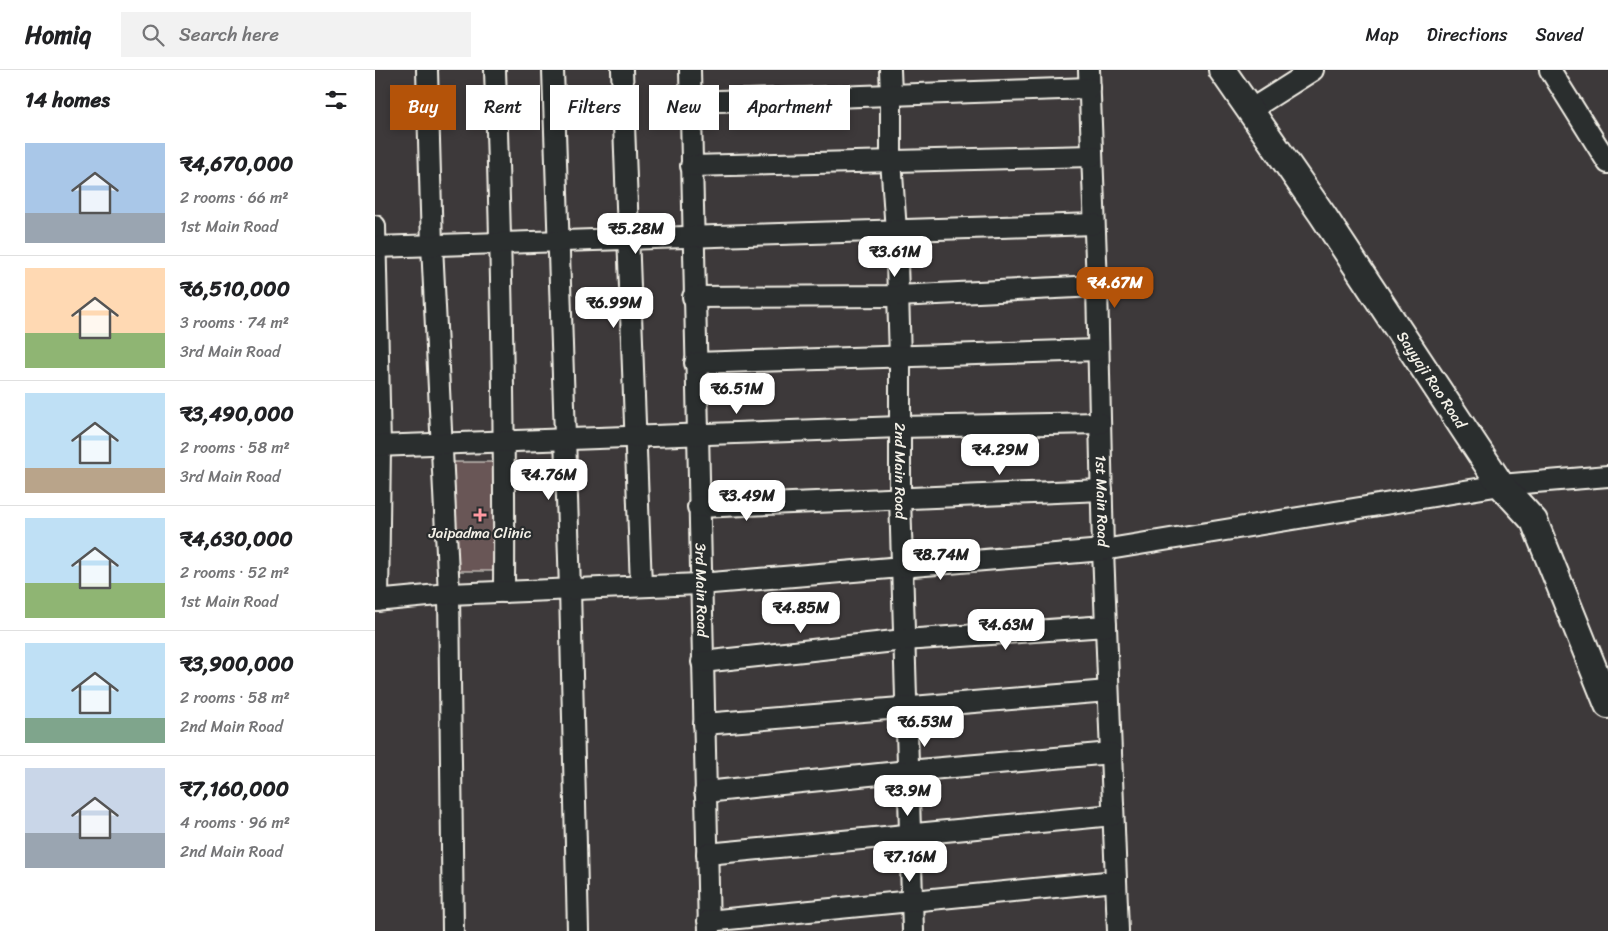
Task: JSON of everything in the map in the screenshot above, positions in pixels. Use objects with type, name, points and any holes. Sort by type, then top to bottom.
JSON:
[{"type":"main road","name":"Sayyaji Rao Road","points":[[1222,70],[1322,214],[1501,485],[1534,521],[1608,705]]},
{"type":"street","points":[[427,70],[432,245],[449,594],[453,931]]},
{"type":"street","points":[[495,70],[505,441],[504,592]]},
{"type":"street","points":[[553,70],[578,931]]},
{"type":"street","points":[[622,70],[641,586]]},
{"type":"street","name":"3rd Main Road","points":[[689,70],[689,85]]},
{"type":"street","name":"2nd Main Road","points":[[890,70],[891,160],[900,356],[900,497],[913,931]]},
{"type":"street","points":[[1250,110],[1313,70]]},
{"type":"street","points":[[1551,70],[1608,163]]},
{"type":"street","points":[[719,101],[891,94],[1090,79]]},
{"type":"street","name":"1st Main Road","points":[[1090,79],[1103,550],[1117,931]]},
{"type":"street","name":"3rd Main Road","points":[[690,130],[708,926]]},
{"type":"street","points":[[691,166],[1091,156]]},
{"type":"street","points":[[375,247],[692,235],[895,231],[1094,224]]},
{"type":"street","points":[[375,226],[377,601],[449,594],[700,584],[1103,550],[1501,485],[1608,476]]},
{"type":"street","points":[[693,297],[897,296],[1097,286]]},
{"type":"street","points":[[695,363],[1098,350]]},
{"type":"street","points":[[377,446],[900,427],[1100,423]]},
{"type":"street","points":[[698,507],[1102,490]]},
{"type":"street","points":[[702,662],[904,640],[1106,626]]},
{"type":"street","points":[[704,724],[1108,690]]},
{"type":"street","points":[[705,792],[1111,753]]},
{"type":"street","points":[[707,854],[1113,815]]},
{"type":"street","points":[[708,926],[912,900],[1116,881]]},
{"type":"building","points":[[449,462],[495,462],[497,571],[451,571]]},
{"type":"place","name":"Jaipadma Clinic","points":[[480,515]]}]
